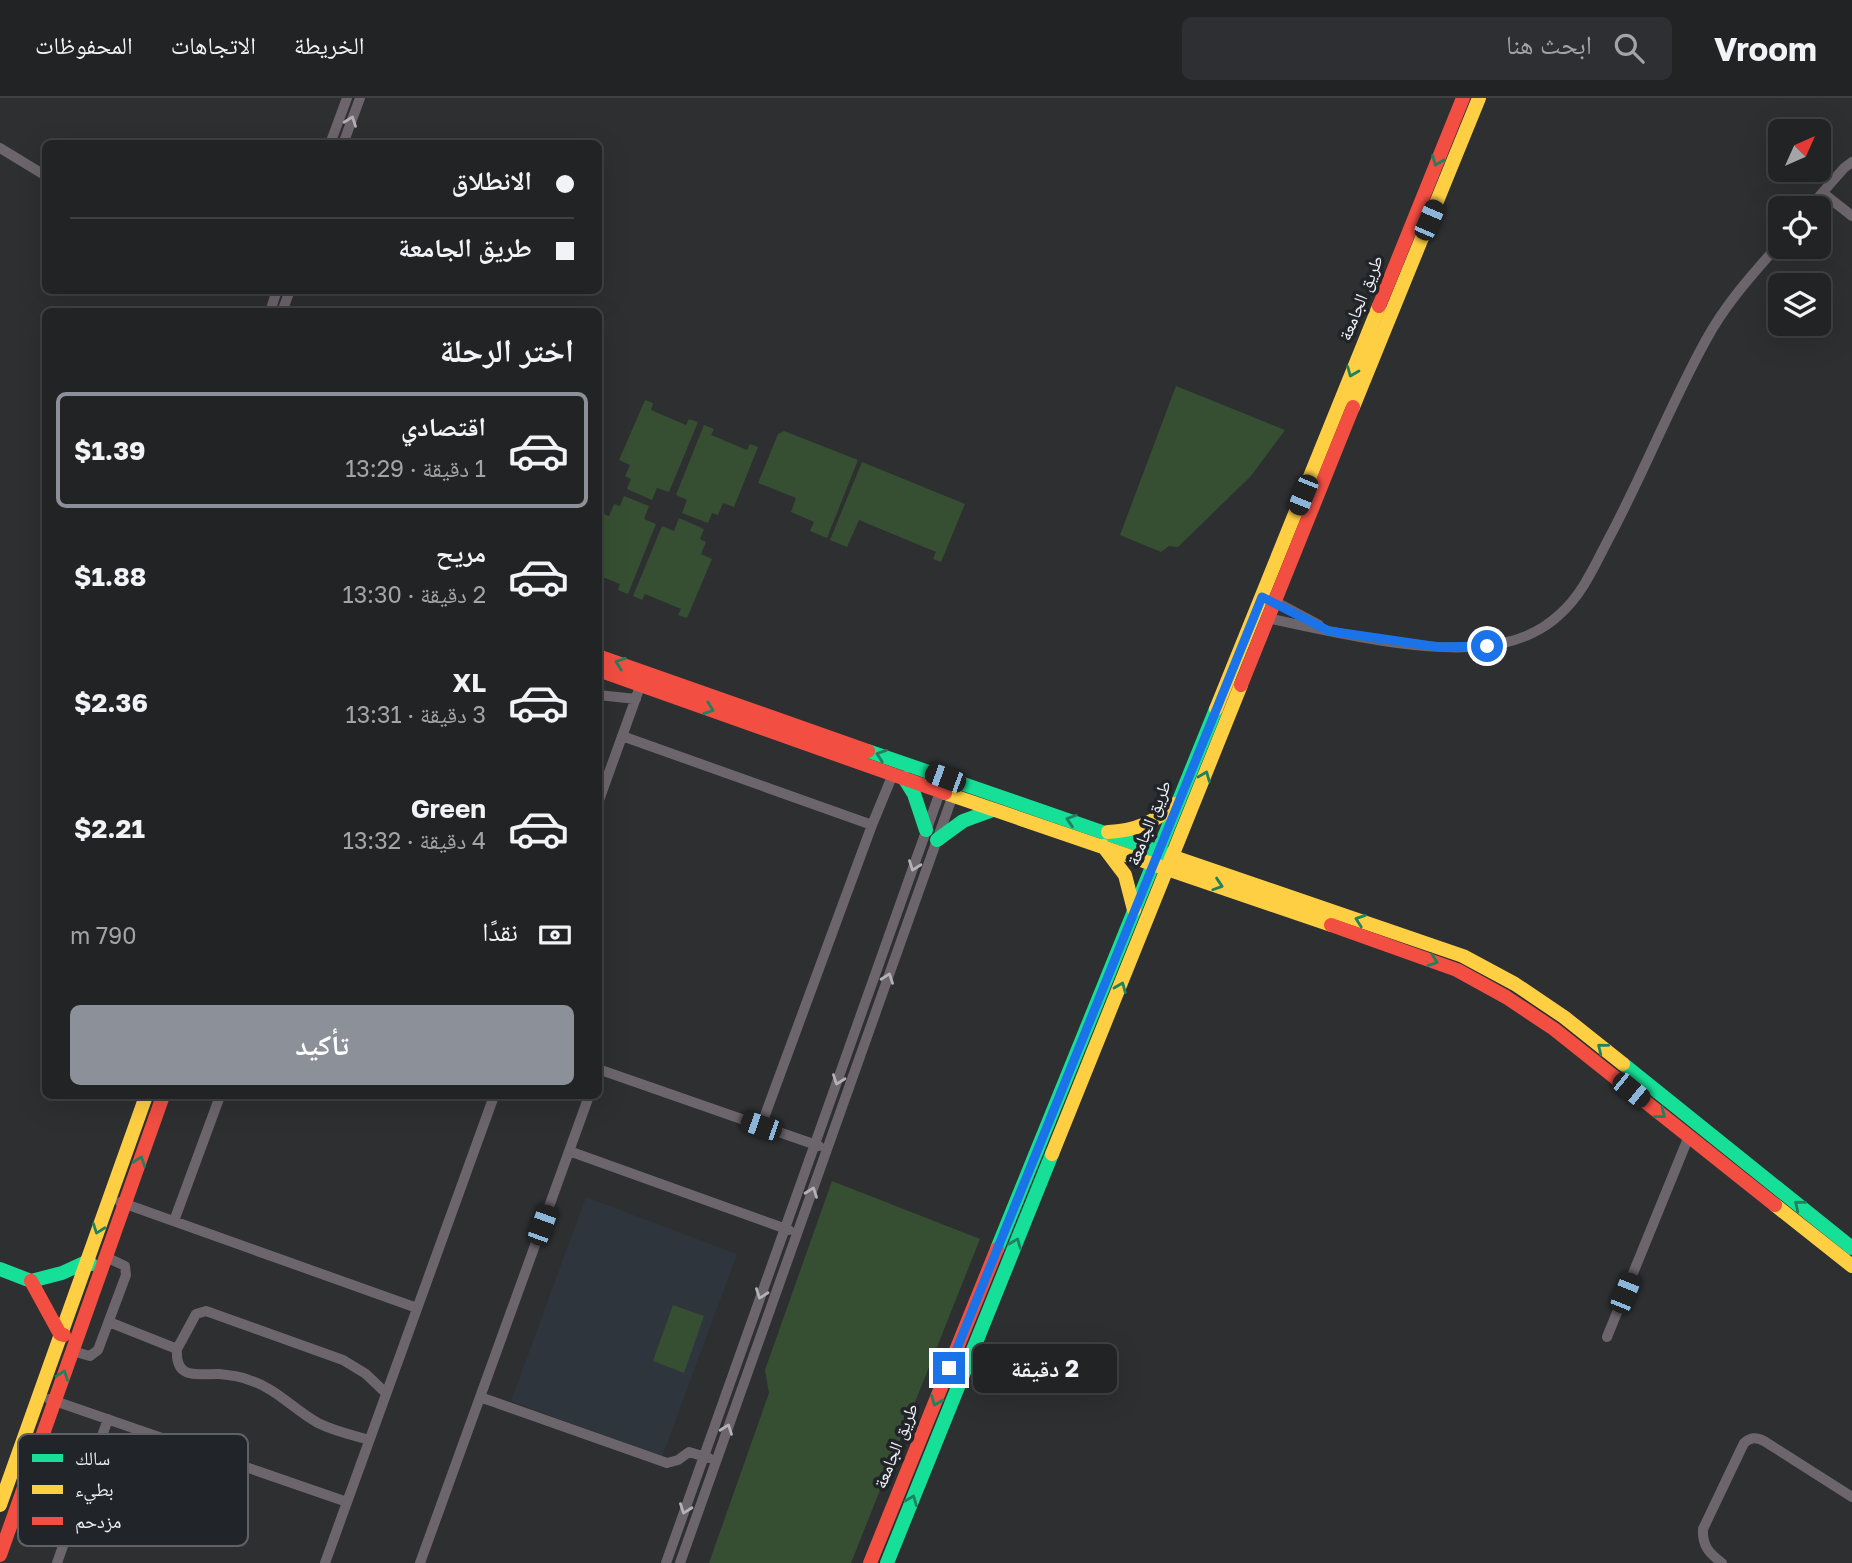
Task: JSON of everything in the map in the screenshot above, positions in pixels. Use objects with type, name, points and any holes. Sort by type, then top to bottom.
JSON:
[{"type":"main road","name":"طريق الجامعة","points":[[870,1563],[1156,857],[1268,599],[1422,218],[1463,98]]},
{"type":"main road","name":"طريق الجامعة","points":[[1422,218],[1479,98]]},
{"type":"main road","name":"طريق الجامعة","points":[[890,1559],[1171,862],[1261,615]]},
{"type":"main road","points":[[602,658],[643,679],[899,776],[949,787],[995,810],[1105,839],[1141,828],[1164,814],[1180,799]]},
{"type":"main road","points":[[602,671],[643,679],[1156,857],[1463,956],[1515,984],[1564,1017],[1852,1248]]},
{"type":"main road","points":[[899,776],[914,794],[932,835],[962,819],[995,810]]},
{"type":"main road","points":[[1105,839],[1128,880],[1134,911]]},
{"type":"main road","points":[[1171,862],[1457,970],[1531,1012],[1852,1266]]},
{"type":"main road","points":[[1096,1006],[1111,1012]]},
{"type":"main road","points":[[25,1434],[145,1099]]},
{"type":"main road","points":[[42,1434],[162,1099]]},
{"type":"main road","points":[[0,1269],[31,1281],[62,1273],[86,1262],[104,1262]]},
{"type":"main road","points":[[988,1270],[1003,1276]]},
{"type":"main road","points":[[31,1281],[60,1334],[74,1345]]},
{"type":"main road","points":[[0,1505],[18,1453]]},
{"type":"main road","points":[[0,1555],[18,1504]]},
{"type":"street","points":[[331,140],[347,98]]},
{"type":"street","points":[[344,140],[360,98]]},
{"type":"street","points":[[0,148],[42,174]]},
{"type":"street","points":[[1820,196],[1852,162]]},
{"type":"street","points":[[1823,193],[1852,216]]},
{"type":"street","points":[[1261,615],[1329,631],[1414,644],[1471,648],[1503,643],[1535,632],[1559,615],[1584,587],[1704,342],[1723,309],[1768,257]]},
{"type":"street","points":[[1268,599],[1329,631]]},
{"type":"street","points":[[602,792],[643,679]]},
{"type":"street","points":[[602,695],[636,699]]},
{"type":"street","points":[[622,736],[872,825]]},
{"type":"street","points":[[761,1126],[872,825],[899,776]]},
{"type":"street","points":[[680,1563],[827,1149],[949,787]]},
{"type":"street","points":[[666,1563],[815,1144],[932,835]]},
{"type":"street","points":[[602,1070],[827,1149]]},
{"type":"street","points":[[174,1221],[219,1099]]},
{"type":"street","points":[[325,1563],[493,1099]]},
{"type":"street","points":[[420,1563],[588,1099]]},
{"type":"street","points":[[1606,1338],[1689,1136]]},
{"type":"street","points":[[569,1151],[797,1233]]},
{"type":"street","points":[[109,1198],[417,1308]]},
{"type":"street","points":[[74,1345],[85,1356],[95,1354],[98,1350],[127,1270],[121,1262],[104,1262]]},
{"type":"street","points":[[369,1440],[318,1423],[270,1389],[251,1380],[234,1376],[190,1374],[181,1369],[176,1361],[177,1349],[196,1314],[206,1311],[343,1360],[366,1374],[386,1393]]},
{"type":"street","points":[[108,1322],[177,1349]]},
{"type":"street","points":[[38,1395],[151,1434]]},
{"type":"street","points":[[480,1397],[667,1463],[678,1460],[689,1452],[716,1461]]},
{"type":"street","points":[[103,1434],[108,1419]]},
{"type":"street","points":[[1722,1563],[1706,1549],[1703,1529],[1744,1443],[1748,1440],[1753,1438],[1764,1441],[1852,1497]]},
{"type":"street","points":[[248,1468],[346,1502]]},
{"type":"street","points":[[57,1563],[63,1546]]},
{"type":"shaded area","points":[[586,1197],[737,1254],[662,1457],[511,1401]]},
{"type":"green space","points":[[1176,386],[1285,430],[1251,476],[1178,547],[1169,546],[1161,552],[1120,535]]},
{"type":"green space","points":[[645,400],[653,403],[651,410],[686,425],[689,419],[698,422],[669,492],[657,488],[652,500],[627,489],[631,479],[625,476],[630,465],[619,460]]},
{"type":"green space","points":[[704,425],[714,429],[711,435],[747,450],[750,444],[758,447],[734,507],[723,503],[718,515],[712,513],[708,523],[682,513],[687,500],[676,495]]},
{"type":"green space","points":[[784,431],[858,460],[827,538],[810,531],[814,522],[791,512],[796,498],[758,483],[778,434]]},
{"type":"green space","points":[[862,462],[965,504],[941,562],[933,559],[936,552],[859,520],[847,547],[830,540]]},
{"type":"green space","points":[[624,496],[649,506],[644,519],[656,524],[628,594],[618,590],[620,584],[602,577],[602,513],[609,516],[614,504],[620,506]]},
{"type":"green space","points":[[679,518],[704,529],[700,539],[706,542],[701,554],[712,559],[687,618],[678,615],[681,609],[645,594],[642,600],[633,596],[662,526],[674,531]]},
{"type":"green space","points":[[832,1181],[980,1239],[851,1563],[709,1563],[769,1393],[765,1370]]},
{"type":"green space","points":[[673,1305],[704,1316],[684,1373],[653,1361]]},
{"type":"traffic: fast","points":[[997,1249],[1216,709]]},
{"type":"traffic: fast","points":[[868,751],[1177,858]]},
{"type":"traffic: fast","points":[[904,778],[914,794],[926,830]]},
{"type":"traffic: fast","points":[[937,840],[963,821],[993,810]]},
{"type":"traffic: fast","points":[[1623,1064],[1852,1248]]},
{"type":"traffic: fast","points":[[887,1563],[1052,1154]]},
{"type":"traffic: fast","points":[[0,1269],[31,1281],[62,1273],[86,1262],[91,1264]]},
{"type":"traffic: slow","points":[[1353,407],[1479,98]]},
{"type":"traffic: slow","points":[[1216,709],[1379,306]]},
{"type":"traffic: slow","points":[[1052,1154],[1241,685]]},
{"type":"traffic: slow","points":[[945,793],[1331,925]]},
{"type":"traffic: slow","points":[[1108,832],[1127,830],[1144,824],[1175,804]]},
{"type":"traffic: slow","points":[[1103,846],[1125,875],[1134,910]]},
{"type":"traffic: slow","points":[[1177,858],[1463,956],[1515,984],[1564,1017],[1623,1064]]},
{"type":"traffic: slow","points":[[25,1434],[145,1099]]},
{"type":"traffic: slow","points":[[1775,1205],[1852,1266]]},
{"type":"traffic: slow","points":[[0,1505],[18,1455]]},
{"type":"traffic: jam","points":[[1379,306],[1463,98]]},
{"type":"traffic: jam","points":[[1241,685],[1353,407]]},
{"type":"traffic: jam","points":[[602,657],[868,751]]},
{"type":"traffic: jam","points":[[602,671],[945,793]]},
{"type":"traffic: jam","points":[[1331,925],[1457,970],[1506,997],[1554,1029],[1775,1205]]},
{"type":"traffic: jam","points":[[43,1434],[162,1099]]},
{"type":"traffic: jam","points":[[870,1563],[997,1249]]},
{"type":"traffic: jam","points":[[31,1281],[60,1334],[64,1335]]},
{"type":"traffic: jam","points":[[0,1555],[18,1504]]},
{"type":"route","points":[[949,1368],[1262,597],[1329,631],[1439,647],[1487,646]]}]
